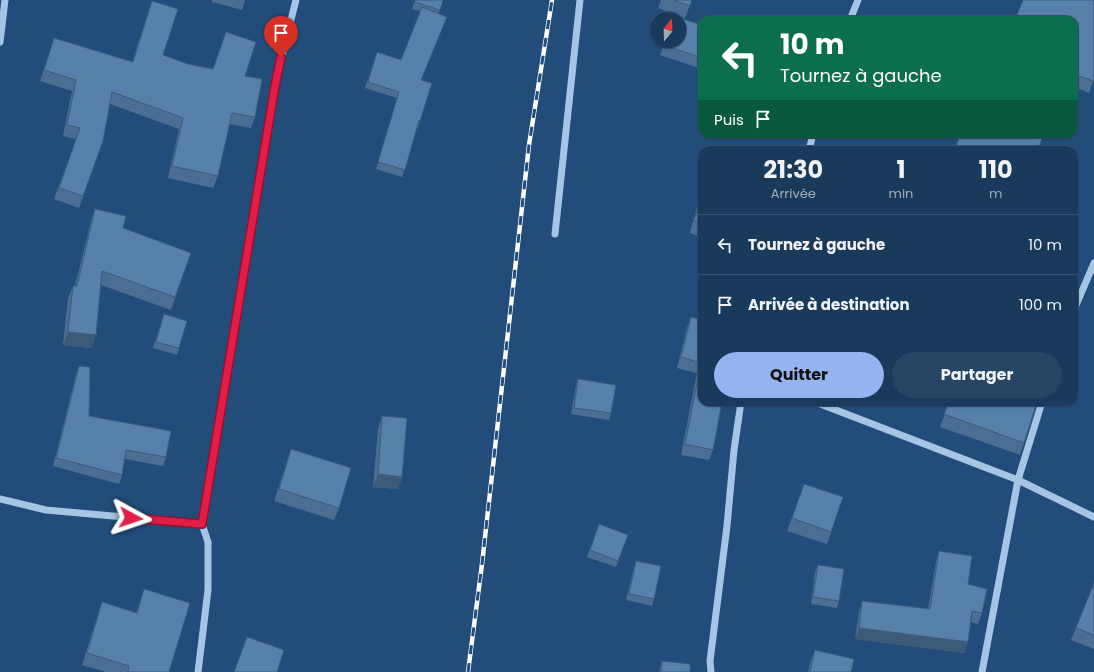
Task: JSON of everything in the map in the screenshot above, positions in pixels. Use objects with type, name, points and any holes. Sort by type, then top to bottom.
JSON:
[{"type":"street","points":[[0,42],[5,0]]},
{"type":"street","points":[[198,672],[208,583],[208,542],[202,524],[278,71],[296,0]]},
{"type":"street","points":[[555,234],[580,0]]},
{"type":"street","points":[[852,16],[858,0]]},
{"type":"street","points":[[1078,301],[1094,263]]},
{"type":"street","points":[[710,672],[710,661],[728,526],[734,450],[740,406]]},
{"type":"street","points":[[825,406],[1018,480],[1094,517]]},
{"type":"street","points":[[982,672],[1018,480],[1041,406]]},
{"type":"street","points":[[0,500],[46,510],[202,524]]},
{"type":"building","points":[[415,0],[443,0],[440,10],[415,2]]},
{"type":"building","points":[[674,0],[692,0],[690,6]]},
{"type":"building","points":[[1023,0],[1094,0],[1093,81],[1078,75],[1078,16],[1017,16]]},
{"type":"building","points":[[152,1],[178,9],[163,55],[188,64],[213,69],[226,32],[256,42],[245,76],[262,79],[255,117],[232,113],[218,176],[172,166],[183,118],[112,92],[103,141],[83,196],[59,188],[80,128],[67,125],[76,80],[44,70],[54,38],[133,62]]},
{"type":"building","points":[[422,7],[447,17],[421,80],[432,83],[420,121],[419,120],[405,170],[378,162],[399,92],[368,82],[377,52],[401,60]]},
{"type":"building","points":[[686,20],[698,24],[698,57],[673,48],[686,48]]},
{"type":"building","points":[[959,138],[1042,138],[1039,146],[956,146]]},
{"type":"building","points":[[698,206],[698,222],[694,221]]},
{"type":"building","points":[[95,209],[126,216],[123,228],[191,253],[175,297],[102,271],[96,335],[68,332],[73,286],[77,286]]},
{"type":"building","points":[[164,314],[187,321],[179,348],[156,342]]},
{"type":"building","points":[[691,317],[698,319],[698,362],[681,357]]},
{"type":"building","points":[[79,366],[90,367],[89,416],[171,431],[166,457],[126,450],[122,475],[56,458]]},
{"type":"building","points":[[698,378],[698,406],[721,406],[713,450],[685,444]]},
{"type":"building","points":[[578,379],[616,385],[611,413],[574,408]]},
{"type":"building","points":[[947,406],[1036,406],[1024,443],[944,414]]},
{"type":"building","points":[[382,416],[407,418],[402,477],[378,474]]},
{"type":"building","points":[[291,449],[351,468],[339,508],[279,489]]},
{"type":"building","points":[[804,484],[843,497],[831,532],[792,518]]},
{"type":"building","points":[[599,524],[628,535],[618,561],[590,550]]},
{"type":"building","points":[[939,551],[972,556],[968,584],[987,589],[982,613],[972,611],[968,642],[859,628],[862,601],[930,609]]},
{"type":"building","points":[[636,561],[661,566],[654,599],[629,594]]},
{"type":"building","points":[[818,565],[844,569],[839,601],[813,597]]},
{"type":"building","points":[[1094,583],[1094,635],[1076,628]]},
{"type":"building","points":[[144,589],[190,603],[169,672],[128,672],[129,666],[87,653],[102,602],[137,613]]},
{"type":"building","points":[[247,637],[284,650],[277,672],[234,672]]},
{"type":"building","points":[[815,650],[854,659],[851,672],[810,672]]},
{"type":"building","points":[[662,661],[690,664],[690,672],[661,672]]},
{"type":"railway","points":[[468,672],[482,564],[529,145],[552,0]]},
{"type":"route","points":[[131,518],[202,524],[281,57]]}]
